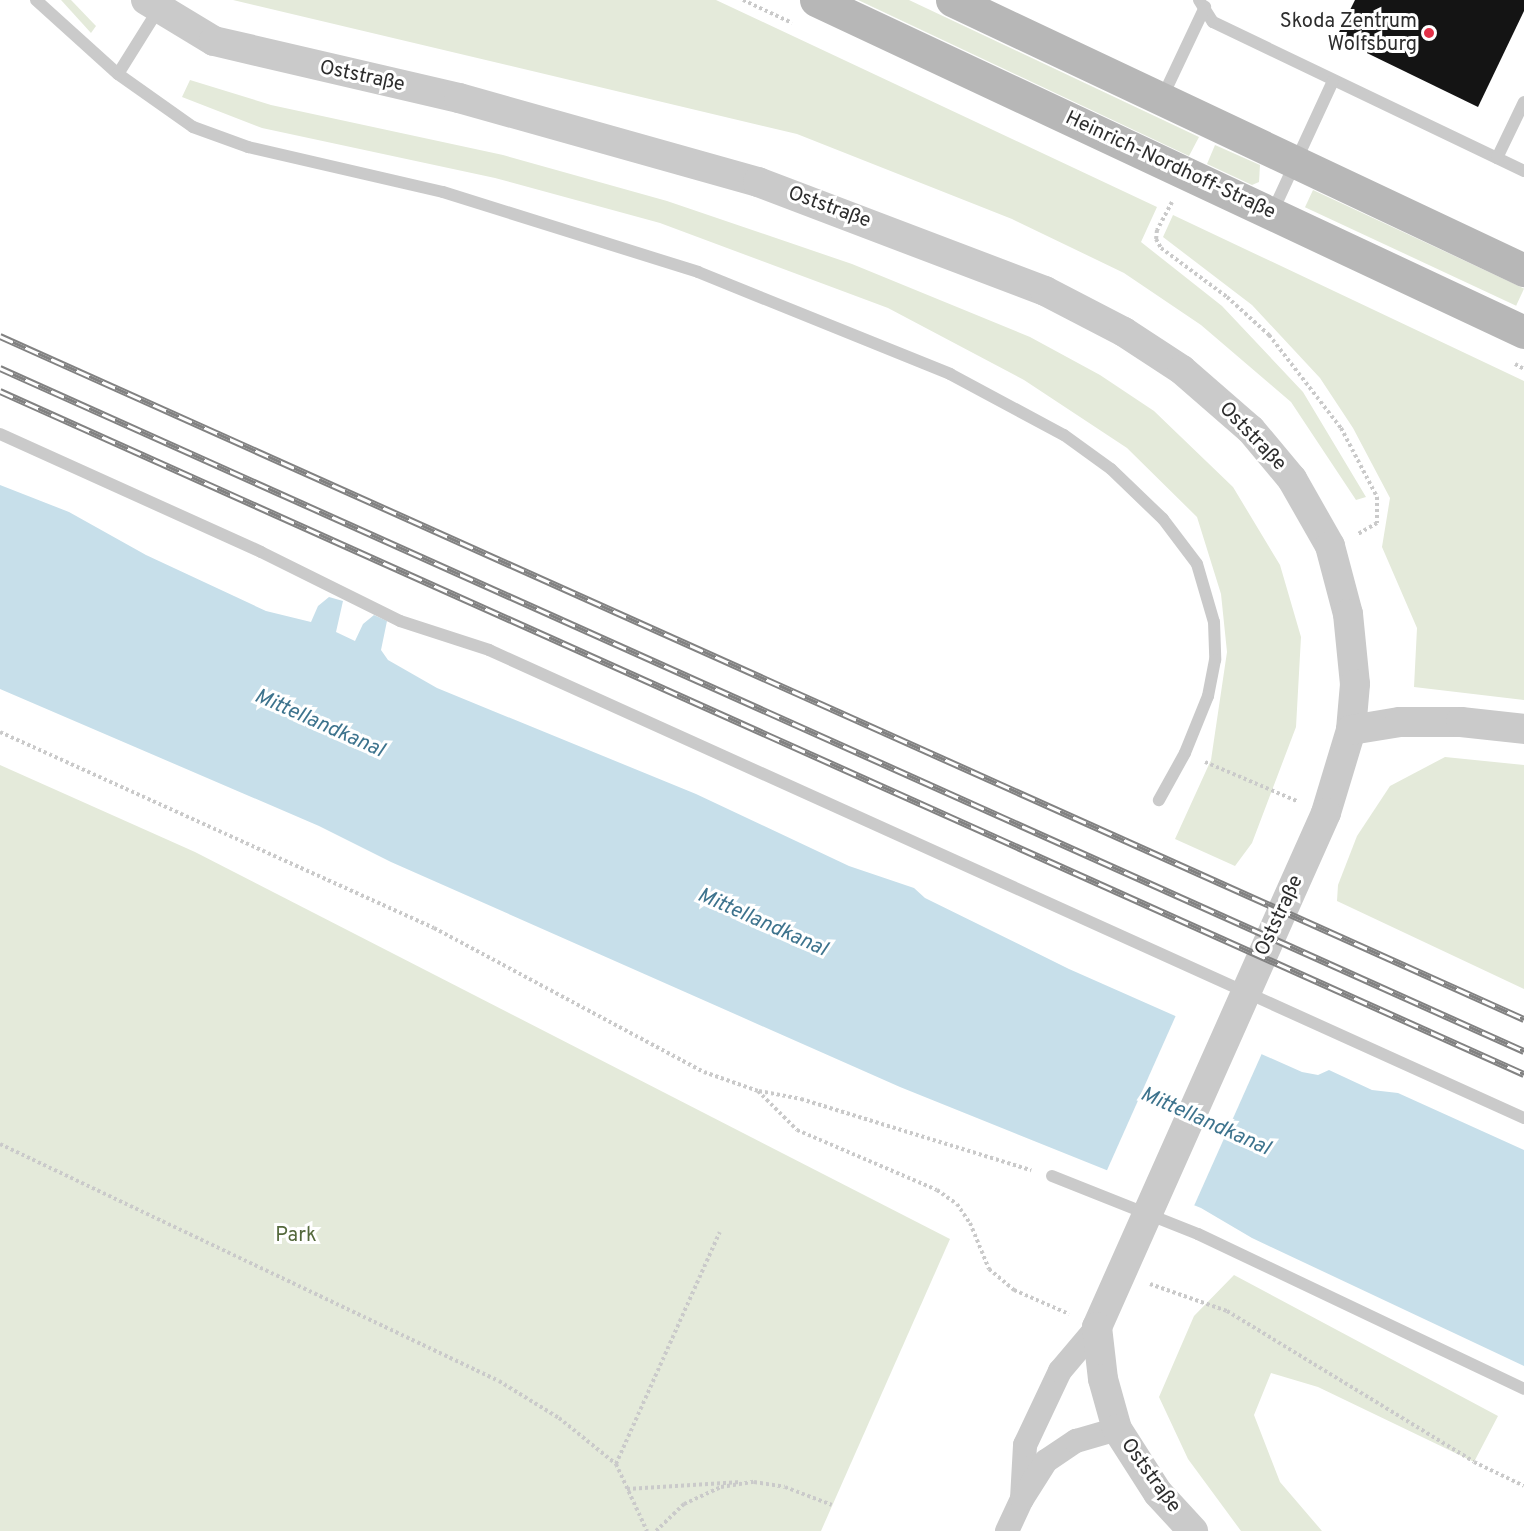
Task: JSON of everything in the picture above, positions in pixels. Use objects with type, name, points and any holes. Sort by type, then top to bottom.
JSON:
[{"type":"main road","name":"Heinrich-Nordhoff-Straße","points":[[816,0],[1524,332]]},
{"type":"main road","points":[[952,0],[1524,270]]},
{"type":"street","name":"Oststraße","points":[[152,5],[214,41],[459,98],[758,182],[1045,291],[1124,332],[1182,370],[1251,430],[1292,479],[1330,546],[1348,614],[1354,684],[1351,730],[1333,794],[1302,868],[1119,1271],[1097,1327],[1102,1378],[1117,1430],[1158,1493],[1192,1531]]},
{"type":"street","points":[[1351,730],[1400,722],[1461,722],[1524,729]]},
{"type":"street","points":[[1022,1499],[1025,1444],[1060,1371],[1097,1327]]},
{"type":"street","points":[[1007,1531],[1022,1499],[1046,1461],[1076,1441],[1117,1430]]},
{"type":"lane","points":[[36,0],[118,74],[193,126],[248,147],[443,192],[698,272],[950,374],[1064,435],[1111,470],[1163,519],[1197,564],[1214,622],[1215,660],[1208,696],[1185,753],[1159,800]]},
{"type":"lane","points":[[1162,99],[1202,4]]},
{"type":"lane","points":[[1202,4],[1213,22],[1524,171]]},
{"type":"lane","points":[[118,74],[152,5]]},
{"type":"lane","points":[[1272,214],[1333,81]]},
{"type":"lane","points":[[1497,158],[1524,102]]},
{"type":"lane","points":[[0,434],[261,552],[400,621],[489,650],[1524,1118]]},
{"type":"lane","points":[[1052,1176],[1198,1234],[1524,1389]]},
{"type":"path","points":[[1171,203],[1157,230],[1156,239],[1161,248],[1227,297],[1269,335],[1341,428],[1377,497],[1377,523],[1330,546]]},
{"type":"path","points":[[0,732],[434,928],[695,1067],[758,1091],[801,1099],[1052,1176]]},
{"type":"path","points":[[1214,766],[1278,793]]},
{"type":"path","points":[[758,1091],[797,1130],[937,1190],[957,1204],[989,1269],[1014,1290],[1097,1327]]},
{"type":"path","points":[[0,1144],[499,1381],[559,1418],[615,1464],[647,1531]]},
{"type":"path","points":[[615,1464],[720,1232]]},
{"type":"path","points":[[1119,1271],[1227,1311],[1474,1462],[1524,1486]]},
{"type":"path","points":[[627,1489],[754,1482],[785,1487],[832,1505]]},
{"type":"path","points":[[656,1531],[684,1504],[721,1487],[754,1482]]},
{"type":"green space","points":[[61,0],[71,0],[96,26],[91,33]]},
{"type":"green space","points":[[233,0],[716,0],[1157,207],[1141,242],[1222,306],[1303,392],[1366,497],[1356,500],[1291,402],[1201,325],[1124,273],[1012,219],[797,134]]},
{"type":"green space","points":[[858,0],[909,0],[1199,137],[1189,156]]},
{"type":"green space","points":[[190,80],[271,105],[503,155],[667,201],[852,264],[1030,337],[1100,375],[1154,411],[1233,487],[1280,565],[1301,637],[1296,727],[1252,843],[1235,866],[1175,839],[1211,760],[1227,652],[1221,594],[1197,517],[1127,448],[1024,380],[888,308],[660,223],[495,178],[262,128],[182,97]]},
{"type":"green space","points":[[1215,145],[1260,165],[1259,182],[1252,185],[1207,164]]},
{"type":"green space","points":[[1313,190],[1524,288],[1516,306],[1305,207]]},
{"type":"green space","points":[[1173,215],[1524,381],[1524,700],[1414,687],[1417,628],[1382,547],[1390,498],[1353,428],[1320,378],[1252,305],[1163,237]]},
{"type":"green space","points":[[1445,757],[1524,765],[1524,989],[1337,901],[1338,885],[1357,836],[1390,786]]},
{"type":"green space","name":"Park","points":[[0,765],[195,852],[950,1239],[821,1531],[0,1531]]},
{"type":"green space","points":[[1234,1275],[1498,1416],[1474,1462],[1318,1387],[1271,1373],[1254,1415],[1280,1482],[1322,1531],[1241,1531],[1188,1459],[1159,1397],[1194,1316]]},
{"type":"water","name":"Mittellandkanal","points":[[0,485],[69,512],[146,555],[266,611],[311,622],[318,606],[329,597],[343,601],[336,632],[355,641],[363,624],[374,615],[387,621],[381,650],[388,660],[437,688],[696,794],[849,866],[914,888],[925,898],[1069,969],[1302,1072],[1318,1075],[1329,1070],[1372,1090],[1398,1093],[1524,1150],[1524,1366],[1252,1238],[1201,1208],[900,1087],[391,862],[319,826],[0,689]]},
{"type":"pier","points":[[1177,1013],[1263,1051],[1191,1212],[1105,1174]]},
{"type":"building","points":[[1355,0],[1524,0],[1524,11],[1478,107],[1336,38]]},
{"type":"railway","points":[[0,336],[1524,1019]]},
{"type":"railway","points":[[0,368],[1524,1051]]},
{"type":"railway","points":[[0,391],[1524,1074]]},
{"type":"place","name":"Skoda Zentrum Wolfsburg","points":[[1429,33]]}]
